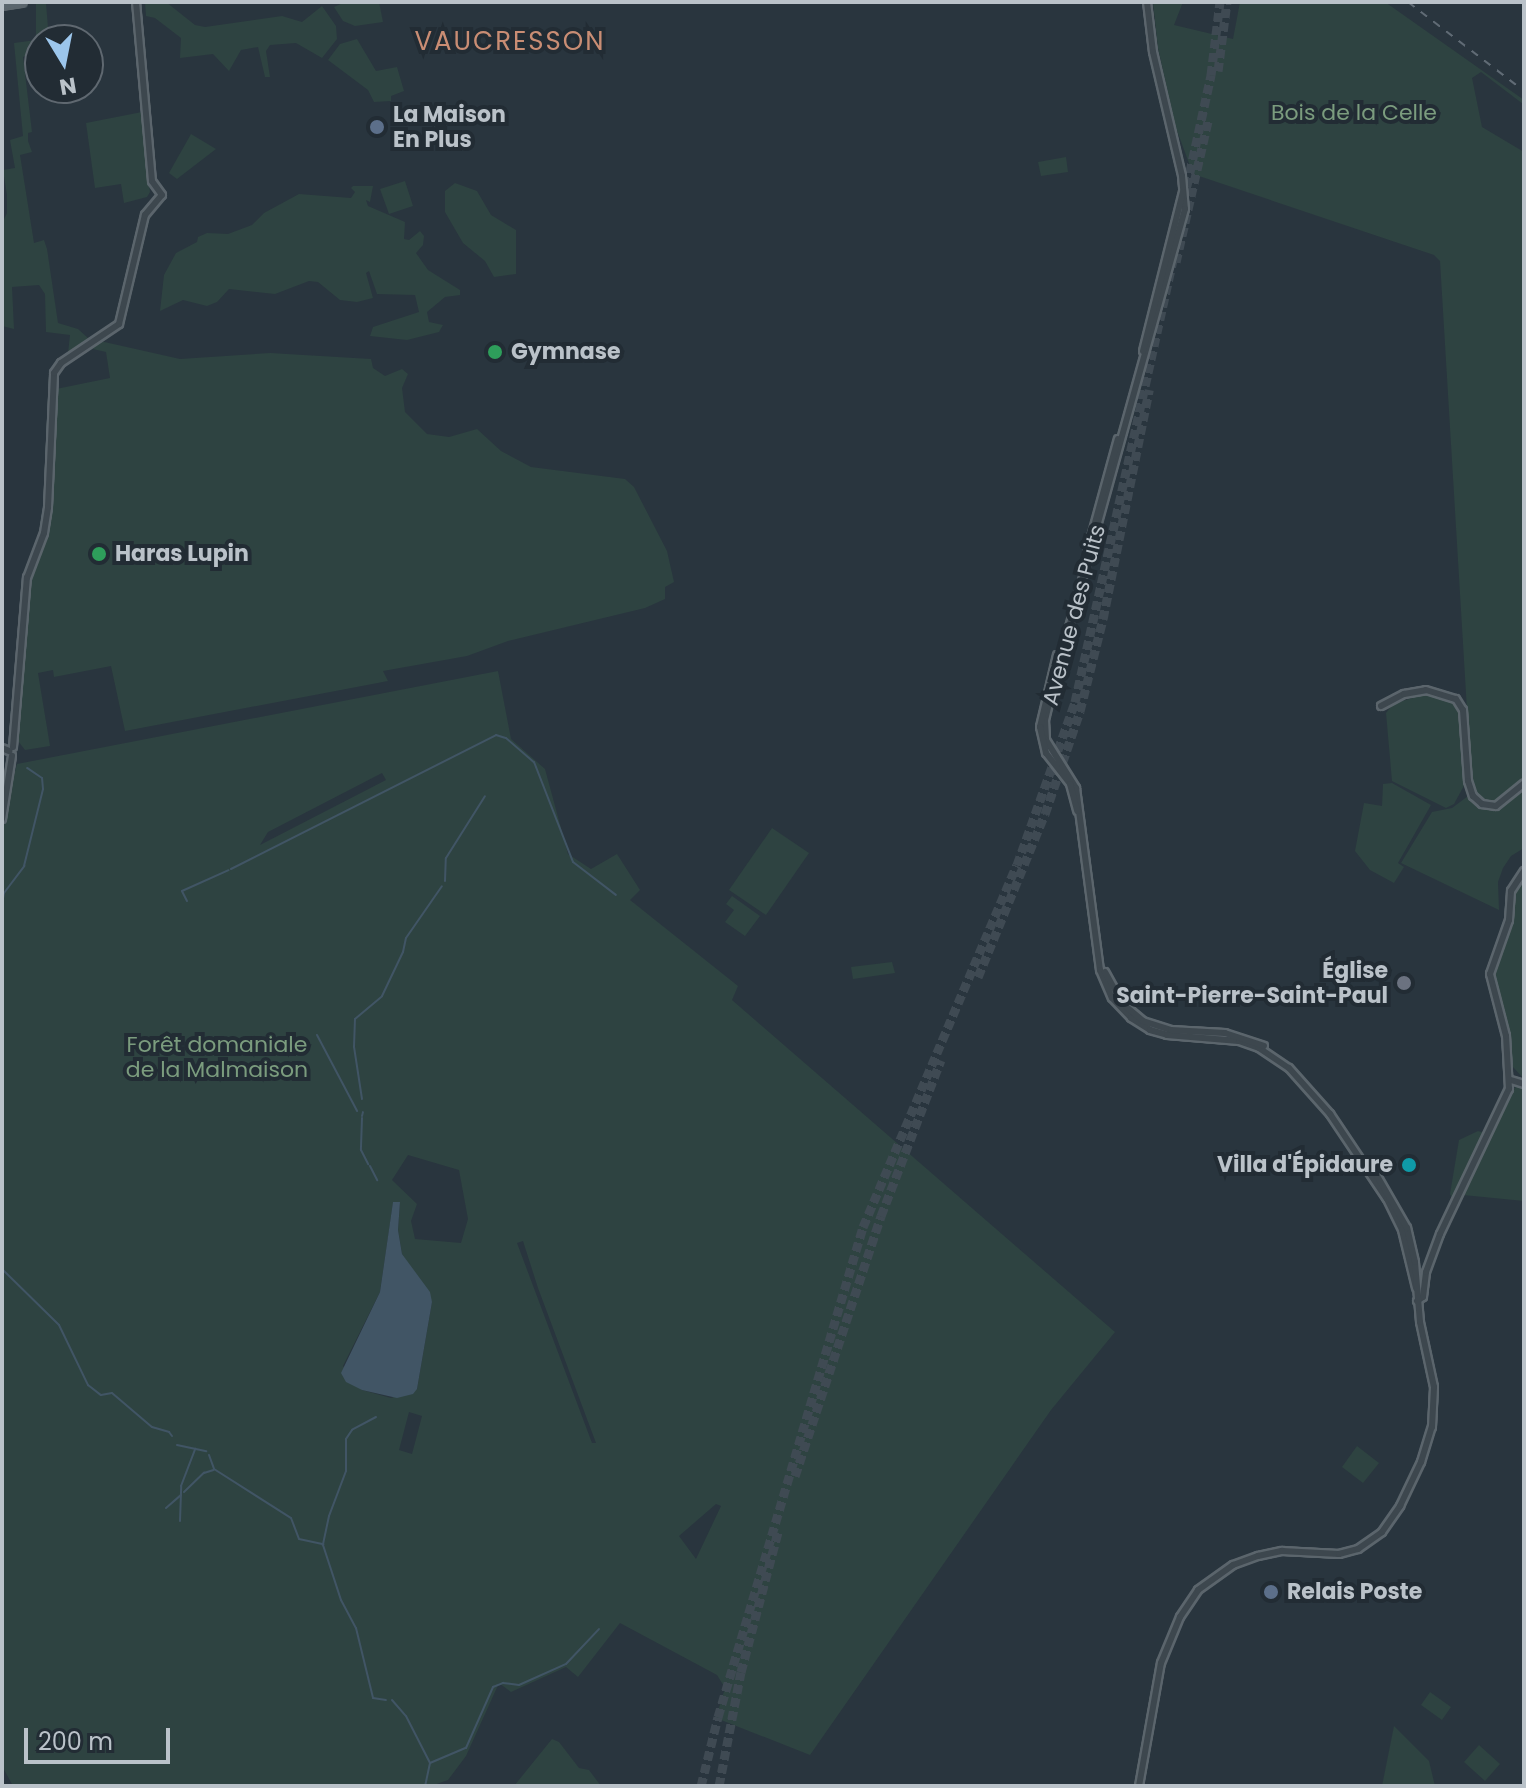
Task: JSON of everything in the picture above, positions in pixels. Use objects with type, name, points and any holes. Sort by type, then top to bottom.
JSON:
[{"type":"main road","points":[[2,5],[22,2]]},
{"type":"street","points":[[2,819],[27,578],[44,533],[48,507],[48,436],[56,367],[119,324],[145,215],[162,195],[152,181],[139,2]]},
{"type":"street","name":"Avenue des Puits","points":[[1147,2],[1153,52],[1184,188],[1184,217],[1039,723],[1042,739],[1048,757],[1070,784],[1079,817],[1101,965],[1123,1004],[1143,1021],[1171,1030],[1218,1032],[1252,1040],[1274,1053],[1312,1087],[1365,1156],[1400,1213],[1412,1248],[1417,1301]]},
{"type":"street","points":[[1381,706],[1404,694],[1426,690],[1456,699],[1463,710],[1468,781],[1473,796],[1485,806],[1496,806],[1524,783]]},
{"type":"street","points":[[1139,1786],[1161,1663],[1180,1617],[1198,1590],[1233,1565],[1258,1556],[1297,1551],[1331,1555],[1358,1549],[1382,1532],[1400,1506],[1421,1462],[1433,1414],[1432,1375],[1417,1301],[1423,1297],[1426,1272],[1440,1234],[1511,1080],[1506,1036],[1490,979],[1509,913],[1511,891],[1524,871]]},
{"type":"street","points":[[1511,1080],[1524,1084]]},
{"type":"green space","points":[[145,2],[166,2],[195,25],[205,27],[282,16],[302,22],[322,6],[336,26],[337,39],[322,58],[296,43],[270,45],[266,51],[270,77],[265,77],[258,47],[241,50],[229,71],[213,54],[180,58],[181,38],[155,18],[146,16]]},
{"type":"green space","points":[[345,2],[379,2],[383,22],[355,26],[343,21],[334,7]]},
{"type":"green space","name":"Bois de la Celle","points":[[1153,2],[1183,2],[1174,25],[1233,39],[1240,2],[1385,2],[1524,100],[1523,104],[1481,72],[1472,78],[1482,127],[1524,152],[1524,848],[1511,856],[1503,868],[1498,882],[1499,910],[1401,863],[1432,812],[1452,808],[1472,793],[1440,261],[1434,255],[1193,174],[1176,128],[1158,48]]},
{"type":"green space","points":[[46,3],[48,24],[36,24],[36,4]]},
{"type":"green space","points":[[357,39],[376,71],[397,67],[404,91],[391,96],[391,101],[374,102],[368,90],[328,60],[340,44]]},
{"type":"green space","points":[[24,42],[24,104],[29,104],[32,132],[28,133],[28,141],[32,152],[20,155],[34,243],[44,240],[47,249],[58,323],[78,329],[88,338],[68,353],[70,335],[46,332],[45,294],[39,285],[12,287],[14,329],[2,326],[2,223],[7,213],[3,170],[15,168],[10,140],[23,136],[14,43]]},
{"type":"green space","points":[[142,112],[150,192],[147,197],[124,203],[121,184],[95,188],[86,123]]},
{"type":"green space","points":[[191,134],[216,149],[177,179],[169,173]]},
{"type":"green space","points":[[1066,157],[1068,172],[1041,176],[1038,162]]},
{"type":"green space","points":[[405,181],[413,206],[389,214],[380,189]]},
{"type":"green space","points":[[455,183],[477,191],[491,215],[516,230],[516,274],[494,277],[485,261],[463,243],[445,212],[445,191]]},
{"type":"green space","points":[[373,186],[370,202],[366,200],[368,206],[405,222],[404,239],[409,240],[420,231],[424,236],[423,245],[416,253],[428,270],[460,290],[460,295],[445,297],[427,312],[429,322],[443,325],[439,332],[407,340],[370,336],[373,327],[419,312],[415,295],[377,294],[369,271],[366,273],[373,298],[357,302],[340,300],[318,282],[309,281],[275,294],[229,289],[217,302],[207,306],[183,300],[160,311],[164,275],[176,253],[197,242],[198,237],[207,233],[228,234],[252,225],[264,213],[299,194],[351,198],[355,192],[351,188]]},
{"type":"green space","points":[[100,341],[180,359],[270,353],[371,359],[373,368],[385,376],[402,369],[408,374],[402,388],[405,412],[427,434],[449,437],[477,429],[501,451],[531,467],[625,479],[634,487],[667,551],[674,582],[665,587],[665,599],[645,608],[508,641],[467,656],[383,671],[388,681],[125,731],[111,666],[54,677],[53,670],[38,673],[50,746],[25,750],[18,741],[18,725],[28,582],[50,516],[56,389],[110,378],[106,352],[93,349]]},
{"type":"green space","name":"Forêt domaniale de la Malmaison","points":[[498,671],[511,739],[545,769],[568,854],[591,869],[617,854],[640,890],[630,900],[738,986],[732,1000],[1115,1332],[1051,1410],[810,1755],[716,1718],[725,1688],[717,1675],[620,1623],[578,1677],[566,1667],[511,1692],[499,1683],[466,1756],[448,1780],[431,1786],[13,1786],[2,1766],[2,820],[17,764]],"holes":[[[382,773],[386,780],[260,845],[268,832]],[[408,1155],[459,1170],[468,1219],[461,1243],[415,1239],[411,1221],[417,1204],[392,1180]],[[393,1203],[400,1203],[398,1230],[402,1254],[432,1302],[417,1389],[391,1398],[362,1390],[343,1366],[380,1292]],[[523,1241],[596,1443],[592,1443],[517,1243]],[[409,1412],[422,1416],[412,1454],[399,1450]],[[716,1504],[721,1506],[696,1559],[679,1536]]]},
{"type":"green space","points":[[1425,694],[1451,701],[1461,716],[1466,782],[1454,804],[1446,808],[1392,781],[1386,713],[1393,704]]},
{"type":"green space","points":[[1392,783],[1431,805],[1398,863],[1404,867],[1394,883],[1370,870],[1355,851],[1364,803],[1382,806],[1383,784]]},
{"type":"green space","points":[[772,828],[809,853],[766,915],[729,890]]},
{"type":"green space","points":[[1524,878],[1524,1079],[1513,1067],[1509,1035],[1494,980],[1498,958],[1513,923],[1513,895]]},
{"type":"green space","points":[[732,896],[760,916],[745,936],[725,922],[734,910],[726,904]]},
{"type":"green space","points":[[892,962],[895,973],[853,979],[851,967]]},
{"type":"green space","points":[[1517,1084],[1524,1088],[1524,1201],[1463,1195]]},
{"type":"green space","points":[[1478,1131],[1485,1133],[1454,1202],[1450,1194],[1459,1140]]},
{"type":"green space","points":[[1357,1446],[1379,1463],[1363,1483],[1342,1467]]},
{"type":"green space","points":[[1430,1692],[1451,1707],[1442,1720],[1421,1705]]},
{"type":"green space","points":[[1394,1726],[1429,1761],[1435,1786],[1382,1786]]},
{"type":"green space","points":[[552,1739],[559,1742],[579,1768],[589,1770],[601,1786],[514,1786]]},
{"type":"green space","points":[[1479,1745],[1500,1764],[1485,1781],[1464,1762]]},
{"type":"water","points":[[393,1202],[400,1202],[398,1230],[402,1254],[430,1292],[432,1302],[417,1389],[413,1394],[397,1398],[362,1390],[346,1382],[341,1373],[380,1292]]},
{"type":"waterway","points":[[231,869],[496,735],[506,738],[534,762],[573,862],[616,895]]},
{"type":"waterway","points":[[2,904],[4,893],[24,866],[43,789],[42,778],[27,768]]},
{"type":"waterway","points":[[445,881],[446,858],[485,796]]},
{"type":"waterway","points":[[187,901],[182,891],[229,870]]},
{"type":"waterway","points":[[362,1099],[354,1047],[355,1019],[382,996],[403,952],[406,938],[442,886]]},
{"type":"waterway","points":[[317,1035],[357,1111]]},
{"type":"waterway","points":[[362,1116],[363,1112]]},
{"type":"waterway","points":[[362,1118],[361,1150],[368,1164]]},
{"type":"waterway","points":[[370,1166],[377,1180]]},
{"type":"waterway","points":[[2,1269],[59,1325],[88,1385],[101,1395],[112,1393],[152,1427],[169,1432],[172,1436]]},
{"type":"waterway","points":[[376,1417],[352,1430],[346,1439],[346,1471],[329,1516],[323,1545],[341,1600],[356,1628],[373,1698],[386,1700]]},
{"type":"waterway","points":[[177,1445],[206,1451]]},
{"type":"waterway","points":[[180,1521],[181,1486],[195,1449]]},
{"type":"waterway","points":[[209,1455],[214,1469],[291,1518],[299,1539],[323,1544]]},
{"type":"waterway","points":[[184,1492],[204,1473],[214,1470]]},
{"type":"waterway","points":[[166,1508],[181,1495]]},
{"type":"waterway","points":[[430,1763],[466,1748],[493,1687],[503,1683],[519,1685],[566,1664],[599,1629]]},
{"type":"waterway","points":[[392,1700],[406,1716],[430,1763],[425,1786]]},
{"type":"tunnel","points":[[1184,199],[1211,75],[1220,2]]},
{"type":"tunnel","points":[[1218,71],[1227,2]]},
{"type":"tunnel","points":[[1176,262],[1208,121]]},
{"type":"tunnel","points":[[701,1786],[718,1717],[863,1227],[1017,865],[1075,702],[1174,257]]},
{"type":"tunnel","points":[[978,977],[1045,814],[1080,711],[1103,619],[1149,390]]},
{"type":"tunnel","points":[[795,1476],[881,1216],[941,1060]]},
{"type":"tunnel","points":[[719,1786],[741,1672],[778,1532]]},
{"type":"railway","points":[[1408,2],[1524,91]]},
{"type":"place","name":"La Maison En Plus","points":[[377,127]]},
{"type":"place","name":"Gymnase","points":[[495,352]]},
{"type":"place","name":"Haras Lupin","points":[[99,554]]},
{"type":"place","name":"Église Saint-Pierre-Saint-Paul","points":[[1404,983]]},
{"type":"place","name":"Villa d'Épidaure","points":[[1409,1165]]},
{"type":"place","name":"Relais Poste","points":[[1271,1592]]},
{"type":"district","name":"VAUCRESSON","points":[[510,42]]}]
